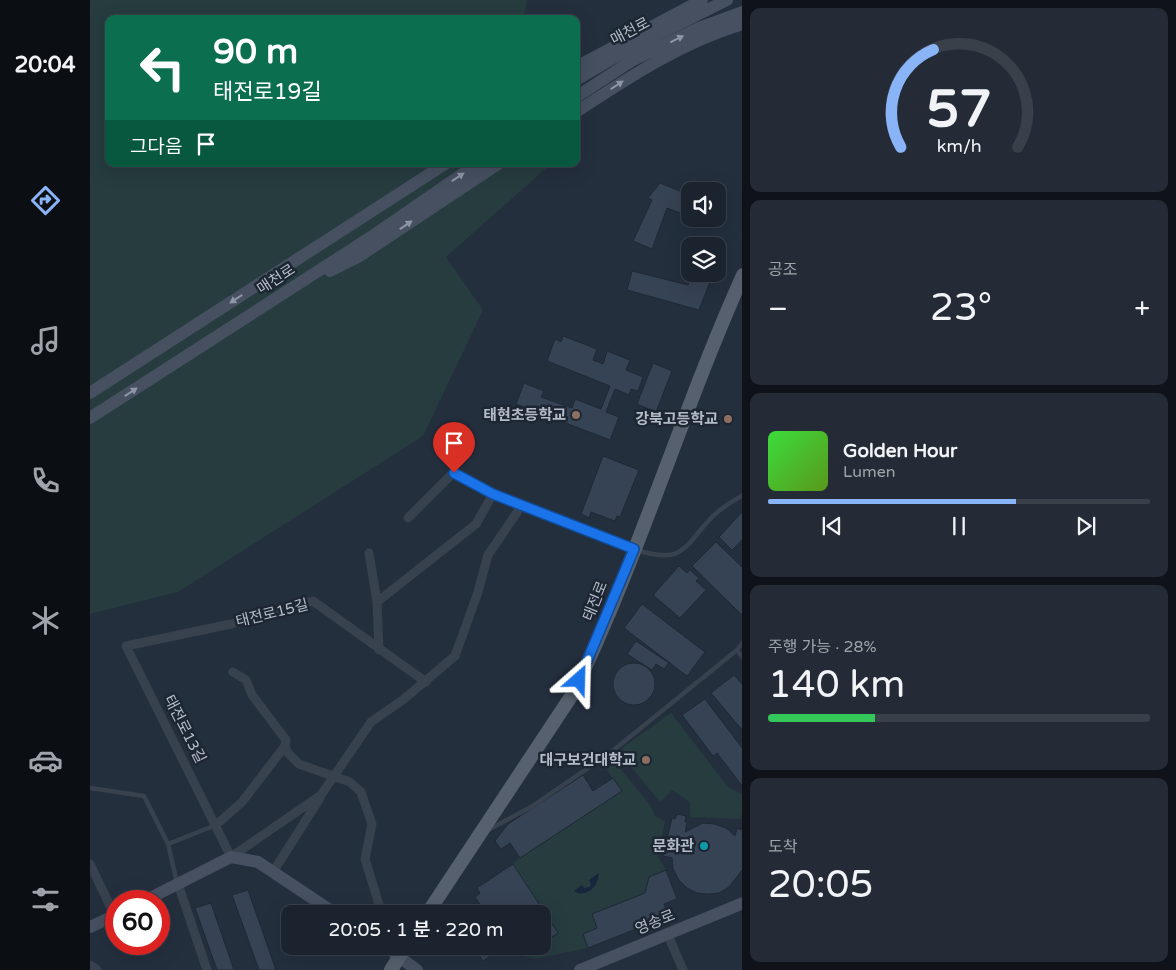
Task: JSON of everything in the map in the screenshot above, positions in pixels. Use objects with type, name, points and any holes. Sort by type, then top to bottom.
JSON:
[{"type":"main road","points":[[580,65],[702,0]]},
{"type":"main road","name":"매천로","points":[[580,78],[629,56],[727,0]]},
{"type":"main road","points":[[629,56],[742,12]]},
{"type":"main road","points":[[580,109],[637,72],[722,30],[742,24]]},
{"type":"main road","name":"매천로","points":[[580,94],[629,56]]},
{"type":"main road","points":[[277,272],[356,212],[428,167]]},
{"type":"main road","name":"매천로","points":[[90,392],[440,167]]},
{"type":"main road","name":"매천로","points":[[90,418],[272,301],[473,167]]},
{"type":"main road","points":[[272,301],[358,257],[493,167]]},
{"type":"main road","name":"태전로","points":[[433,905],[572,695],[634,549],[712,347],[742,276]]},
{"type":"main road","points":[[166,890],[231,857],[258,862],[322,905]]},
{"type":"main road","name":"영송로","points":[[580,970],[742,903]]},
{"type":"main road","points":[[90,927],[105,920]]},
{"type":"main road","points":[[391,970],[400,955]]},
{"type":"main road","points":[[405,955],[417,970]]},
{"type":"street","points":[[408,518],[454,473],[493,494],[634,549]]},
{"type":"street","points":[[377,602],[476,524],[493,494]]},
{"type":"street","points":[[273,872],[332,777],[371,722],[426,682],[455,656],[478,592],[488,555],[522,506]]},
{"type":"street","points":[[369,553],[377,602],[379,650]]},
{"type":"street","name":"태전로15길","points":[[126,646],[231,624],[313,600],[379,650],[426,682]]},
{"type":"street","name":"태전로13길","points":[[126,646],[231,857]]},
{"type":"street","points":[[216,826],[242,802],[285,746],[286,740],[252,695],[246,680],[233,672]]},
{"type":"street","points":[[285,746],[299,764],[350,782],[361,792],[372,824],[365,859],[379,905]]},
{"type":"street","points":[[231,857],[321,795]]},
{"type":"street","points":[[90,864],[105,895]]},
{"type":"street","points":[[178,884],[207,970]]},
{"type":"street","points":[[668,935],[683,970]]},
{"type":"street","points":[[90,965],[97,970]]},
{"type":"lane","points":[[634,549],[658,557],[680,552],[721,509],[742,495]]},
{"type":"lane","points":[[482,832],[531,807],[610,753],[736,650],[742,642]]},
{"type":"lane","points":[[736,650],[742,658]]},
{"type":"lane","points":[[90,788],[144,796],[168,844],[178,884]]},
{"type":"lane","points":[[168,844],[216,826]]},
{"type":"green space","points":[[90,0],[527,0],[524,15],[105,15],[105,167],[548,167],[446,257],[483,310],[423,436],[178,592],[90,614]]},
{"type":"green space","points":[[671,713],[728,787],[742,794],[742,813],[740,819],[690,817],[690,802],[672,790],[660,802],[618,751]]},
{"type":"green space","points":[[613,759],[650,805],[655,816],[665,821],[658,857],[666,870],[649,877],[645,893],[592,914],[597,928],[583,934],[588,948],[534,959],[524,956],[551,955],[551,938],[558,933],[551,922],[551,905],[540,905],[512,863],[621,791],[604,765]]},
{"type":"water","points":[[599,873],[596,884],[591,890],[580,894],[574,891],[582,885],[584,888],[589,887],[591,885],[589,880]]},
{"type":"building","points":[[660,183],[681,191],[681,213],[667,208],[652,249],[633,241],[652,200],[648,198]]},
{"type":"building","points":[[632,271],[688,285],[689,282],[710,282],[699,310],[627,290]]},
{"type":"building","points":[[563,336],[597,349],[593,360],[603,364],[607,351],[630,360],[626,370],[643,377],[638,391],[631,389],[629,395],[615,389],[606,412],[619,417],[610,440],[516,404],[524,383],[544,391],[541,397],[572,408],[575,399],[601,409],[610,386],[547,361],[555,339],[561,342]]},
{"type":"building","points":[[653,363],[672,371],[656,412],[637,404]]},
{"type":"building","points":[[603,456],[639,470],[620,517],[617,516],[615,521],[591,512],[589,518],[581,514]]},
{"type":"building","points":[[742,512],[742,540],[732,550],[719,537]]},
{"type":"building","points":[[716,542],[742,567],[742,615],[692,566]]},
{"type":"building","points":[[679,566],[687,573],[690,570],[699,578],[696,581],[706,590],[680,618],[653,595]]},
{"type":"building","points":[[642,604],[705,652],[687,676],[624,628]]},
{"type":"building","points":[[636,641],[669,663],[664,669],[656,664],[652,670],[627,654]]},
{"type":"building","points":[[634,663],[649,669],[655,684],[649,699],[634,705],[619,699],[613,684],[619,669]]},
{"type":"building","points":[[734,675],[742,684],[742,730],[711,693]]},
{"type":"building","points":[[705,699],[742,748],[742,786],[717,753],[713,756],[682,715]]},
{"type":"building","points":[[583,775],[593,791],[613,778],[622,791],[520,858],[510,843],[501,849],[495,841],[508,824]]},
{"type":"building","name":"문화관","points":[[677,814],[686,816],[685,832],[703,823],[715,824],[726,828],[735,836],[737,828],[741,830],[742,826],[742,870],[729,887],[719,893],[697,893],[687,888],[679,880],[673,869],[672,858],[663,856],[672,818],[675,819]]},
{"type":"building","points":[[513,864],[540,905],[480,905],[475,897],[480,893],[477,888]]},
{"type":"building","points":[[666,870],[677,899],[664,904],[669,916],[588,948],[583,934],[597,928],[592,914],[645,893],[649,877]]},
{"type":"building","points":[[248,890],[276,970],[259,970],[232,895]]},
{"type":"building","points":[[211,903],[234,970],[217,970],[195,908]]},
{"type":"building","points":[[551,922],[558,933],[551,938]]},
{"type":"building","points":[[479,955],[492,955],[483,961]]},
{"type":"place","name":"태현초등학교","points":[[576,415]]},
{"type":"place","name":"강북고등학교","points":[[728,419]]},
{"type":"place","name":"대구보건대학교","points":[[646,760]]},
{"type":"place","name":"문화관","points":[[704,846]]},
{"type":"route","points":[[454,473],[493,494],[634,549],[579,680]]}]
